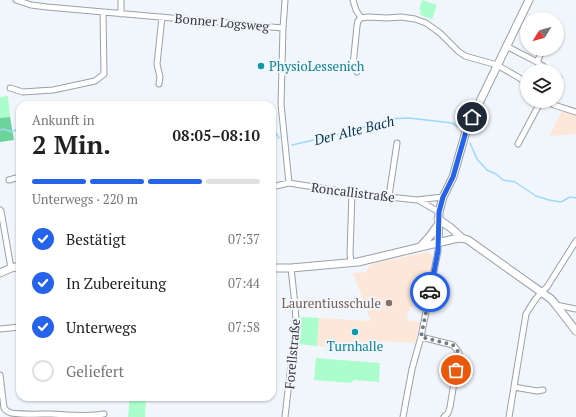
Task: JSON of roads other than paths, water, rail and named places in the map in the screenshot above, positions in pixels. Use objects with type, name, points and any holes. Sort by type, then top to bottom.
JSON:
[{"type":"street","name":"Bonner Logsweg","points":[[16,0],[31,5],[47,7],[283,28]]},
{"type":"street","points":[[121,0],[121,14]]},
{"type":"street","points":[[285,0],[281,104],[289,183]]},
{"type":"street","points":[[353,0],[356,10],[361,18]]},
{"type":"street","points":[[420,247],[430,236],[438,219],[443,197],[453,177],[467,128],[529,0]]},
{"type":"street","points":[[10,88],[23,92],[53,90],[95,81],[104,74],[103,12]]},
{"type":"street","points":[[357,72],[353,65],[358,21],[361,18],[368,16],[387,18],[401,16],[415,19],[435,29],[465,56],[496,66],[520,79]]},
{"type":"street","name":"Bonner Logsweg","points":[[159,84],[160,77],[157,64],[162,17]]},
{"type":"street","points":[[506,46],[540,64]]},
{"type":"street","points":[[537,62],[540,56]]},
{"type":"street","points":[[518,144],[537,108]]},
{"type":"street","points":[[563,108],[576,112]]},
{"type":"street","points":[[388,196],[397,143]]},
{"type":"street","points":[[9,180],[16,178]]},
{"type":"street","name":"Roncallistraße","points":[[276,186],[289,183],[352,193],[417,200],[443,197]]},
{"type":"street","points":[[351,263],[350,218],[352,193]]},
{"type":"street","name":"Roncallistraße","points":[[417,200],[438,219]]},
{"type":"street","points":[[0,210],[11,268]]},
{"type":"street","points":[[438,219],[462,238],[468,240],[551,299],[576,331]]},
{"type":"street","points":[[403,417],[438,251],[438,219]]},
{"type":"street","points":[[276,268],[351,263],[438,242],[462,238]]},
{"type":"street","points":[[509,417],[526,314],[540,292],[547,287],[576,241]]},
{"type":"street","points":[[0,273],[16,267]]},
{"type":"street","name":"Forellstraße","points":[[285,417],[296,322],[291,268]]},
{"type":"street","points":[[556,305],[576,309]]},
{"type":"street","points":[[0,329],[16,327]]},
{"type":"street","points":[[421,337],[453,345],[459,353],[450,407],[448,413],[444,417]]},
{"type":"street","points":[[0,375],[4,408],[6,411],[11,413],[78,415],[104,414]]},
{"type":"street","points":[[514,387],[537,391],[543,390]]},
{"type":"waterway","name":"Der Alte Bach","points":[[292,145],[353,131],[386,119],[409,118],[452,123],[462,129]]},
{"type":"waterway","name":"Der Alte Bach","points":[[0,130],[3,129],[12,132],[16,130]]},
{"type":"waterway","name":"Der Alte Bach","points":[[276,133],[279,138]]},
{"type":"waterway","name":"Der Alte Bach","points":[[470,143],[477,159],[487,170],[496,174],[503,180],[515,182],[536,196],[549,200],[561,202],[570,197],[576,198]]},
{"type":"place","name":"PhysioLessenich","points":[[261,66]]},
{"type":"place","name":"Laurentiusschule","points":[[389,303]]},
{"type":"place","name":"Turnhalle","points":[[355,332]]}]
